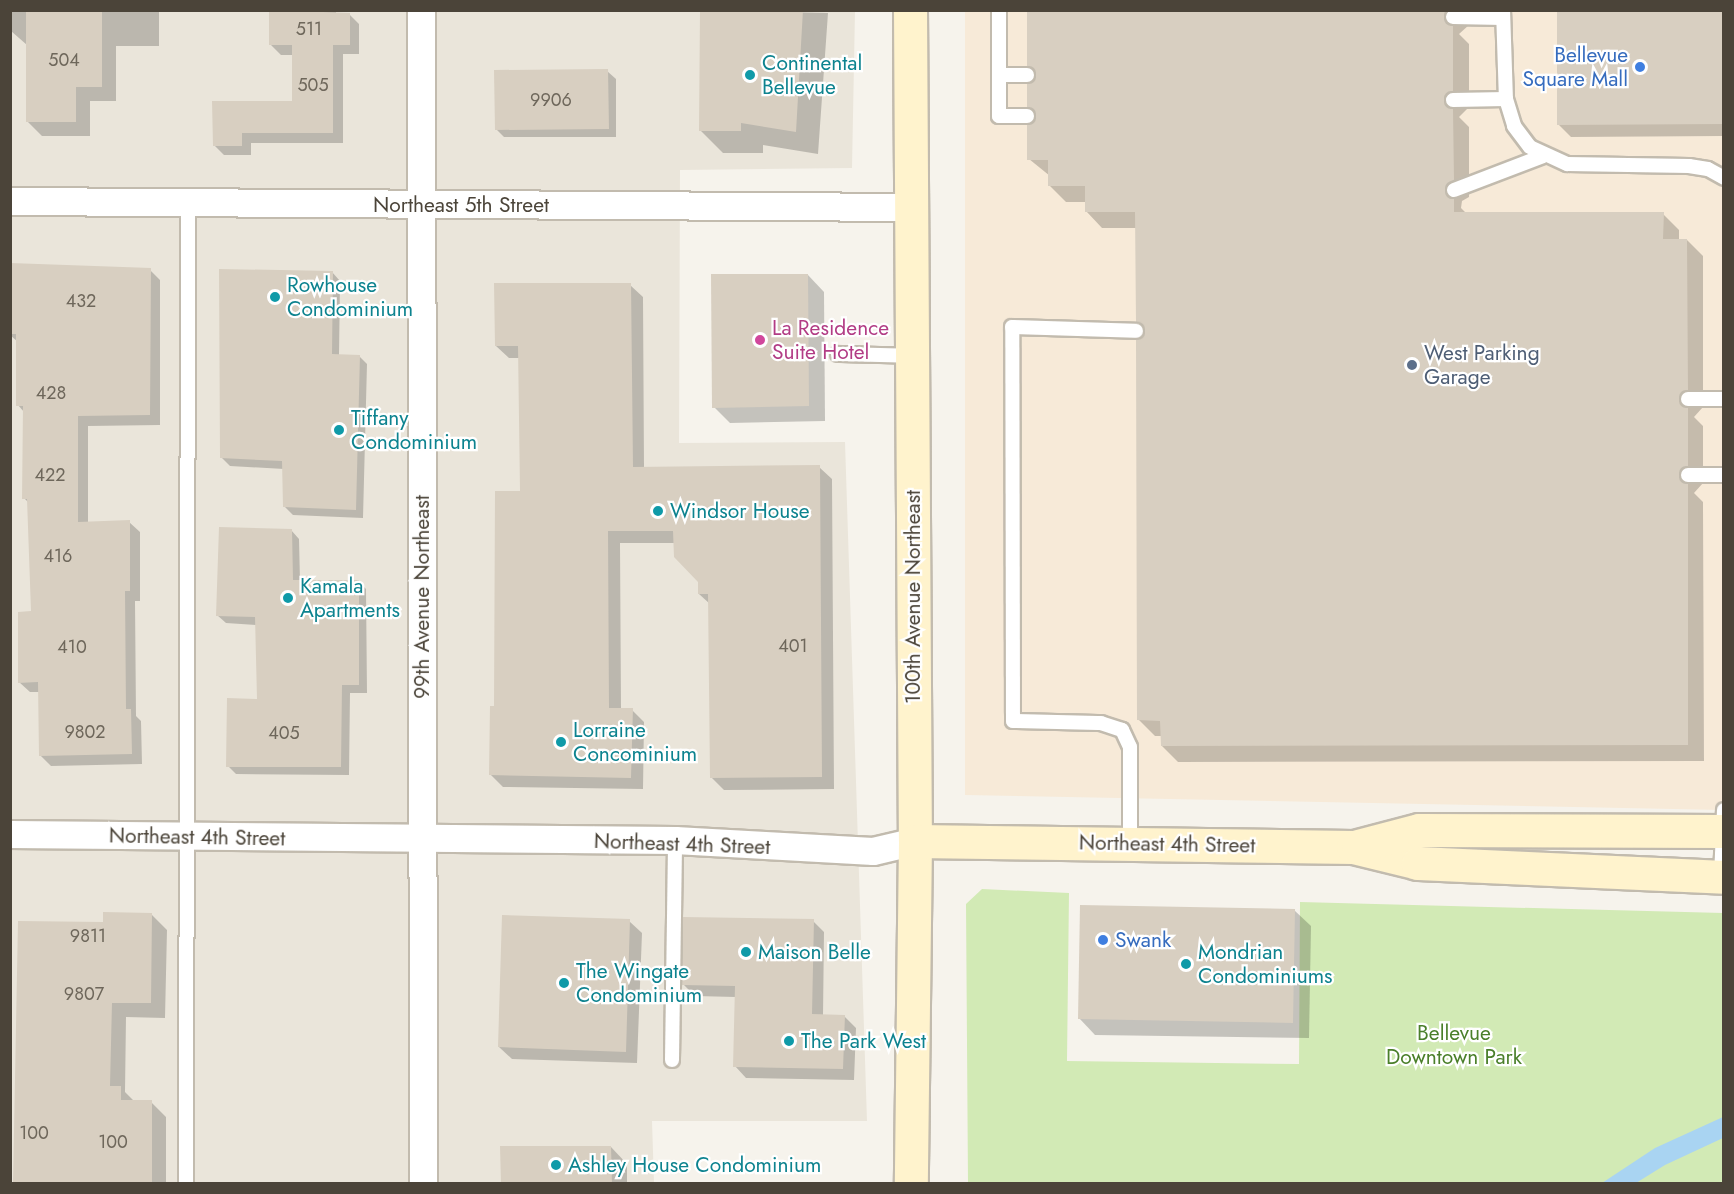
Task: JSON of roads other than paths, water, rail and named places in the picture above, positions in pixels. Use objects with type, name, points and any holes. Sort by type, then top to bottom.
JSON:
[{"type":"main road","name":"100th Avenue Northeast","points":[[910,10],[915,841],[911,1184]]},
{"type":"main road","name":"Northeast 4th Street","points":[[1353,847],[1419,830],[1723,824]]},
{"type":"main road","name":"Northeast 4th Street","points":[[915,841],[1353,847],[1418,863],[1722,877]]},
{"type":"street","name":"99th Avenue Northeast","points":[[421,10],[423,1184]]},
{"type":"street","name":"Northeast 5th Street","points":[[10,201],[188,205],[911,207]]},
{"type":"street","name":"Northeast 4th Street","points":[[10,834],[422,840],[675,840],[873,851],[915,841]]},
{"type":"lane","points":[[999,10],[999,116],[1028,116]]},
{"type":"lane","points":[[1453,17],[1503,14],[1506,99],[1514,126],[1542,156],[1567,164],[1689,165],[1708,169],[1724,178]]},
{"type":"lane","points":[[999,75],[1027,75]]},
{"type":"lane","points":[[1453,100],[1506,99]]},
{"type":"lane","points":[[1454,190],[1542,156]]},
{"type":"lane","points":[[186,1184],[189,836],[188,205]]},
{"type":"lane","points":[[1130,844],[1130,747],[1122,730],[1101,723],[1012,721],[1011,327],[1136,331]]},
{"type":"lane","points":[[838,354],[912,356]]},
{"type":"lane","points":[[1688,399],[1724,399]]},
{"type":"lane","points":[[1688,475],[1724,475]]},
{"type":"lane","points":[[1722,877],[1723,824]]},
{"type":"lane","points":[[672,1060],[675,840]]},
{"type":"water","points":[[1723,1117],[1723,1138],[1665,1165],[1636,1183],[1602,1183],[1655,1148]]},
{"type":"place","name":"Bellevue Square Mall","points":[[1640,67]]},
{"type":"place","name":"Continental Bellevue","points":[[750,75]]},
{"type":"place","name":"Rowhouse Condominium","points":[[275,297]]},
{"type":"place","name":"La Residence Suite Hotel","points":[[760,340]]},
{"type":"place","name":"West Parking Garage","points":[[1412,365]]},
{"type":"place","name":"Tiffany Condominium","points":[[339,430]]},
{"type":"place","name":"Windsor House","points":[[658,511]]},
{"type":"place","name":"Kamala Apartments","points":[[288,598]]},
{"type":"place","name":"Lorraine Concominium","points":[[561,742]]},
{"type":"place","name":"Swank","points":[[1103,940]]},
{"type":"place","name":"Maison Belle","points":[[746,952]]},
{"type":"place","name":"Mondrian Condominiums","points":[[1186,964]]},
{"type":"place","name":"The Wingate Condominium","points":[[564,983]]},
{"type":"place","name":"The Park West","points":[[789,1041]]},
{"type":"place","name":"Ashley House Condominium","points":[[556,1165]]},
{"type":"park label","name":"Bellevue Downtown Park","points":[[1454,1045]]}]
